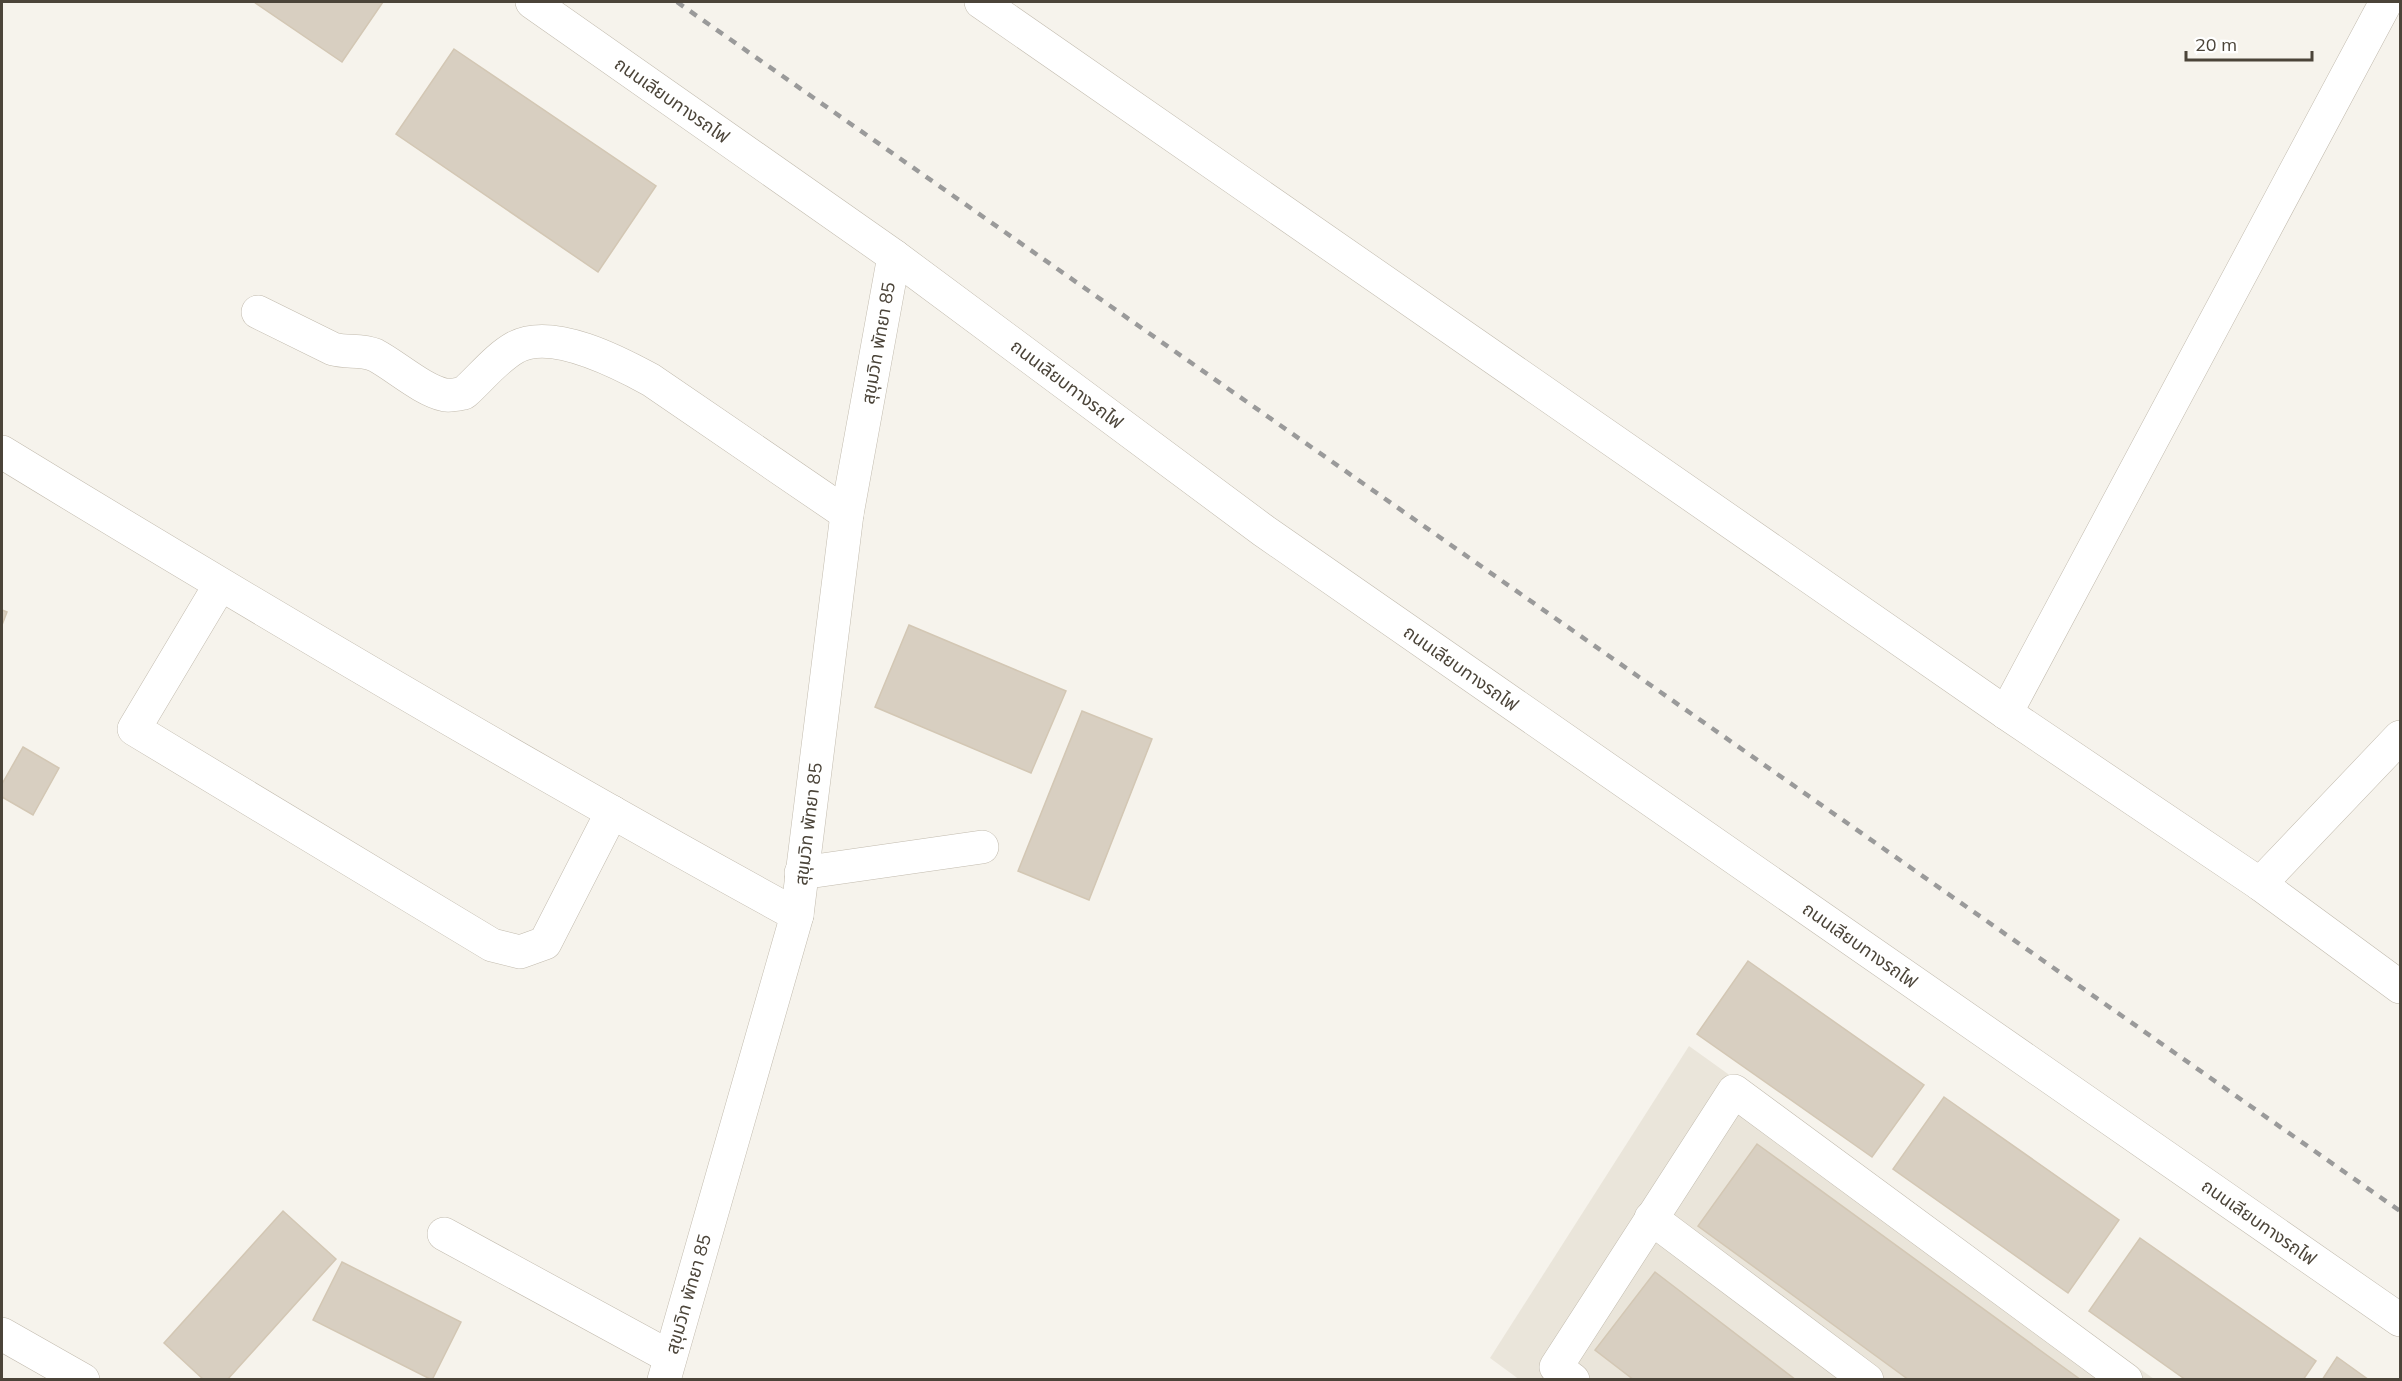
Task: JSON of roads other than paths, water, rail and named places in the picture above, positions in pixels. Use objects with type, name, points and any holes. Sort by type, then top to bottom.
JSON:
[{"type":"street","name":"ถนนเลียบทางรถไฟ","points":[[532,2],[894,256],[1274,538],[2400,1320]]},
{"type":"street","points":[[981,2],[2006,713],[2259,884],[2400,987]]},
{"type":"street","points":[[2006,713],[2386,2]]},
{"type":"street","name":"สุขุมวิท พัทยา 85","points":[[667,1368],[797,915],[847,514],[894,256]]},
{"type":"street","points":[[258,312],[333,349],[344,352],[358,350],[374,355],[416,381],[446,395],[464,393],[494,363],[517,347],[537,340],[583,348],[617,361],[651,380],[847,514]]},
{"type":"street","points":[[2,452],[220,585],[612,812],[797,915]]},
{"type":"street","points":[[220,585],[134,729],[492,945],[520,952],[545,943],[612,812]]},
{"type":"street","points":[[2259,884],[2400,737]]},
{"type":"street","points":[[801,873],[982,847]]},
{"type":"street","points":[[1573,1380],[1556,1367],[1734,1091],[2126,1380]]},
{"type":"street","points":[[1651,1218],[1867,1380]]},
{"type":"street","points":[[444,1234],[667,1368]]},
{"type":"street","points":[[2,1334],[83,1380]]},
{"type":"railway","points":[[677,2],[2400,1211]]}]
